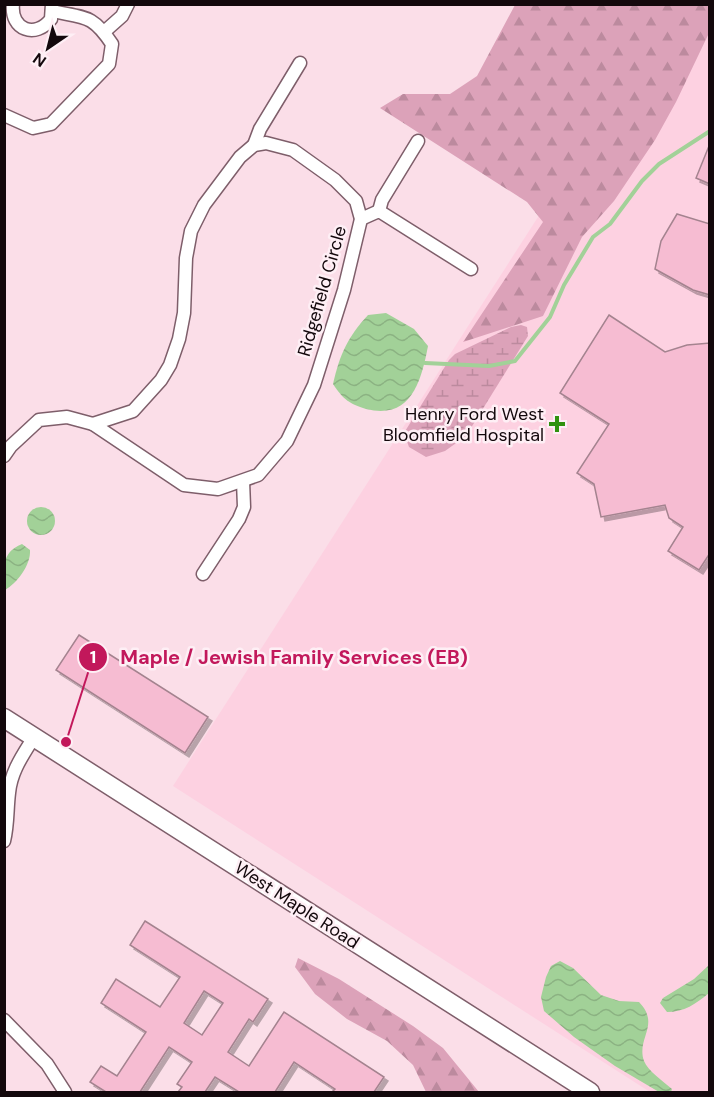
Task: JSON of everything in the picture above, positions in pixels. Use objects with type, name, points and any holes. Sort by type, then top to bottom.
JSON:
[{"type":"main road","name":"West Maple Road","points":[[6,721],[590,1092]]},
{"type":"street","points":[[4,115],[33,128],[51,124],[109,64],[112,44],[101,27],[89,18],[52,8],[47,24],[41,28],[28,30],[17,23],[13,4]]},
{"type":"street","points":[[105,32],[122,16],[128,4]]},
{"type":"street","points":[[93,424],[133,411],[166,372],[179,339],[184,314],[186,258],[191,231],[204,205],[240,157],[254,145],[260,129],[300,63]]},
{"type":"street","points":[[379,211],[382,200],[418,141]]},
{"type":"street","name":"Ridgefield Circle","points":[[4,456],[39,420],[67,417],[93,424],[184,485],[218,489],[258,475],[287,441],[314,385],[344,291],[361,219],[356,201],[335,180],[293,150],[266,143],[254,145]]},
{"type":"street","points":[[361,219],[379,211]]},
{"type":"street","points":[[379,211],[471,269]]},
{"type":"street","points":[[203,574],[239,519],[244,507],[243,480]]},
{"type":"street","points":[[4,841],[8,794],[15,767],[34,737]]},
{"type":"street","points":[[4,1020],[47,1064],[64,1092]]},
{"type":"shaded area","name":"Henry Ford West Bloomfield Hospital","points":[[674,5],[709,5],[709,1092],[650,1092],[173,786]]},
{"type":"green space","points":[[515,5],[709,5],[709,33],[655,140],[614,201],[582,237],[543,316],[463,342],[543,222],[527,202],[380,108],[403,94],[450,94],[477,76]]},
{"type":"green space","points":[[521,325],[527,327],[528,336],[466,436],[445,451],[426,457],[409,447],[404,433],[449,360],[455,354],[511,327]]},
{"type":"green space","points":[[298,958],[339,979],[443,1048],[479,1092],[426,1092],[413,1065],[387,1041],[347,1019],[315,994],[295,967]]},
{"type":"water","points":[[386,313],[414,329],[428,346],[422,373],[411,395],[394,409],[381,411],[355,405],[340,394],[333,384],[338,364],[355,331],[368,315]]},
{"type":"water","points":[[41,507],[51,511],[55,521],[51,531],[41,535],[31,531],[27,521],[31,511]]},
{"type":"water","points":[[22,544],[30,550],[28,562],[14,583],[5,590],[5,562],[10,552]]},
{"type":"water","points":[[560,961],[573,968],[601,995],[619,1001],[639,1002],[648,1018],[642,1053],[644,1061],[652,1072],[672,1089],[671,1092],[659,1092],[615,1066],[574,1037],[544,1011],[541,997],[546,977],[551,966]]},
{"type":"water","points":[[709,965],[709,993],[690,1007],[667,1012],[660,1003],[663,998],[694,979]]},
{"type":"building","points":[[710,146],[710,184],[696,178]]},
{"type":"building","points":[[677,214],[710,224],[710,295],[693,290],[655,269],[661,241]]},
{"type":"building","points":[[609,315],[665,352],[687,345],[710,343],[710,553],[699,570],[668,551],[683,527],[669,518],[665,505],[601,517],[594,484],[577,473],[609,424],[560,393]]},
{"type":"building","points":[[79,635],[208,717],[185,753],[56,670]]},
{"type":"building","points":[[145,921],[268,999],[253,1022],[249,1019],[228,1052],[249,1066],[284,1012],[384,1077],[374,1092],[332,1092],[335,1089],[294,1062],[275,1092],[239,1092],[215,1077],[205,1092],[178,1092],[182,1087],[177,1084],[192,1062],[169,1047],[140,1092],[106,1092],[90,1082],[101,1066],[117,1076],[146,1032],[101,1003],[116,979],[160,1007],[180,977],[130,945]],"holes":[[[204,991],[223,1003],[202,1035],[184,1023]]]},
{"type":"waterway","points":[[425,363],[489,366],[515,361],[550,317],[564,285],[593,237],[610,224],[642,181],[659,164],[710,131]]},
{"type":"place","name":"Henry Ford West Bloomfield Hospital","points":[[557,424]]},
{"type":"place","name":"Maple / Jewish Family Services (EB)","points":[[66,742]]}]
